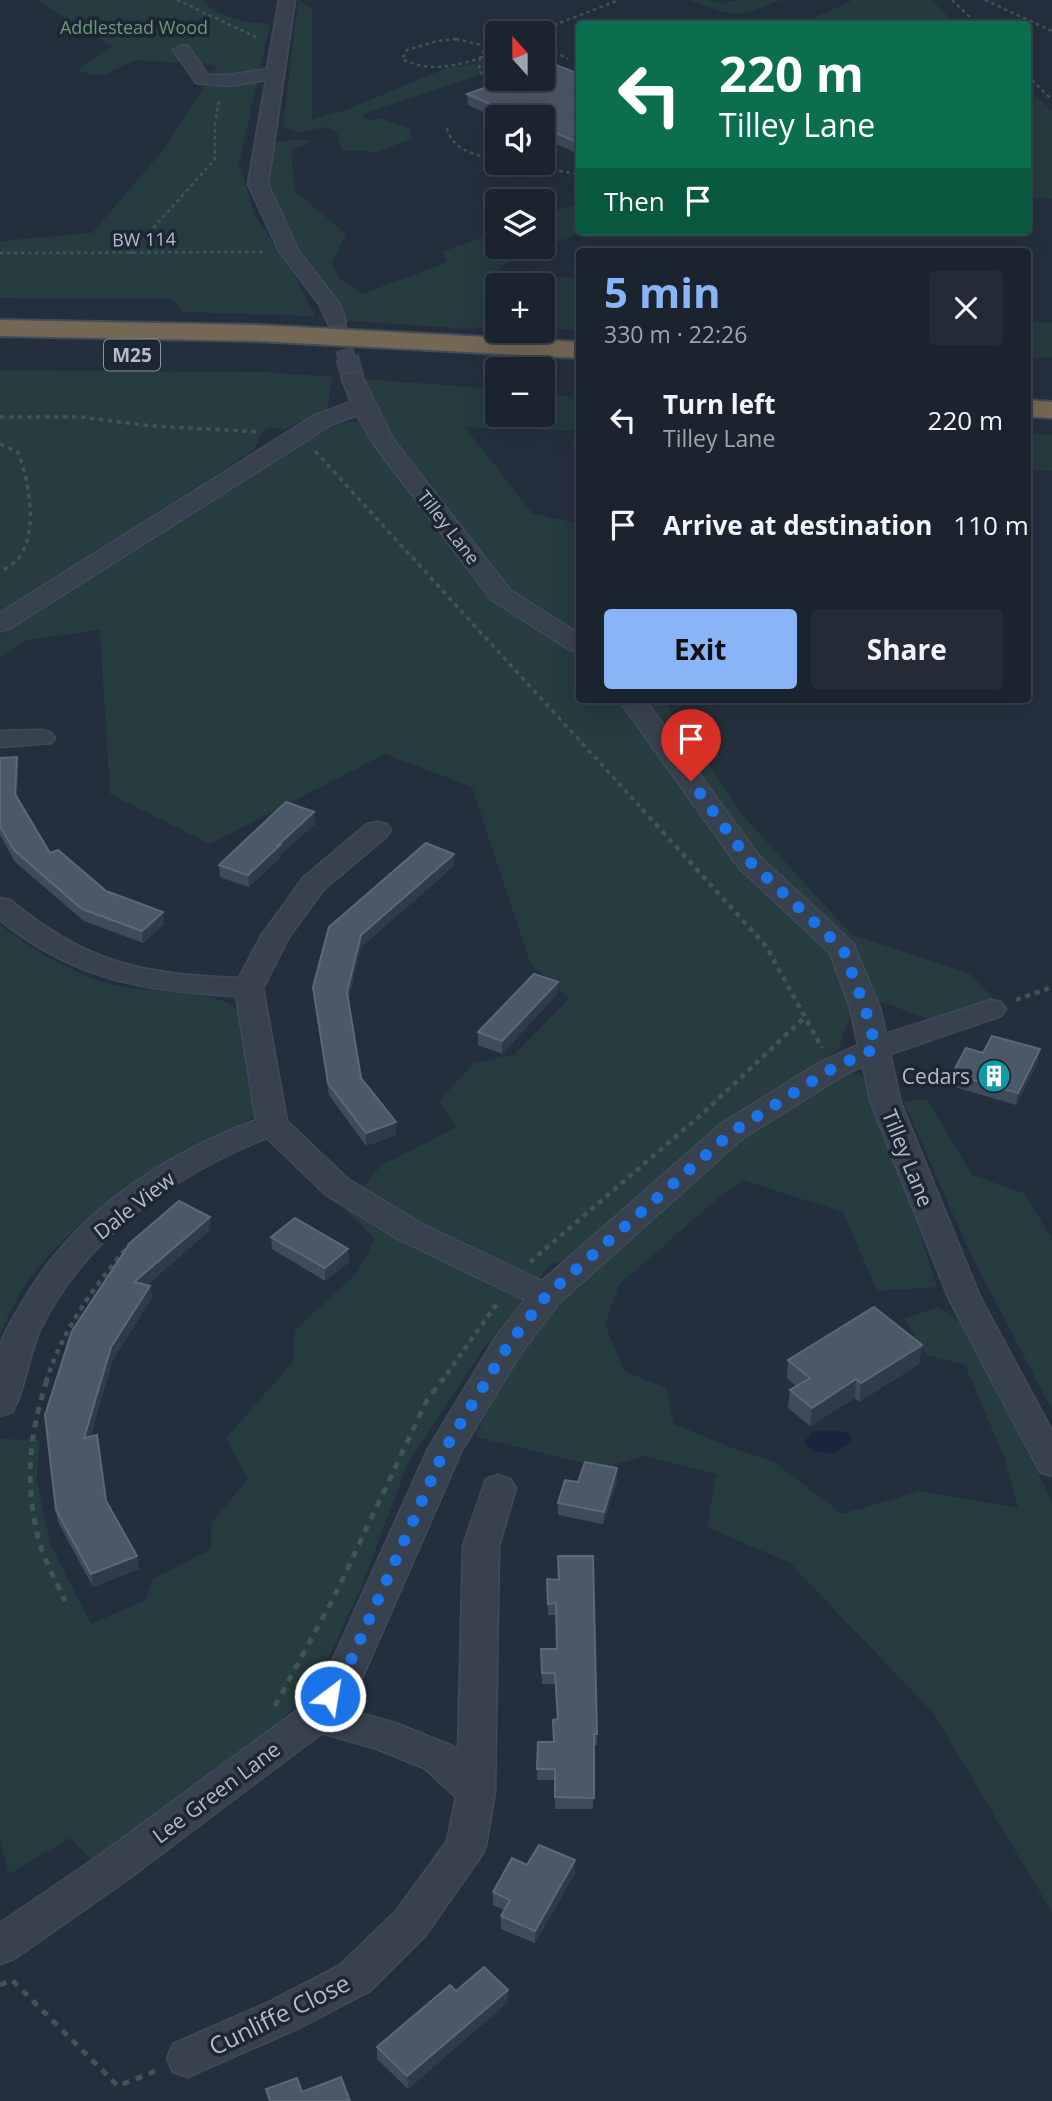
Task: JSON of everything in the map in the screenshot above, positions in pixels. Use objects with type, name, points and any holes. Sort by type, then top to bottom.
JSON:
[{"type":"highway","name":"M25","points":[[0,328],[257,333],[576,350]]},
{"type":"highway","name":"M25","points":[[0,352],[263,358],[485,369]]},
{"type":"highway","points":[[555,374],[576,375]]},
{"type":"highway","points":[[1031,408],[1052,410]]},
{"type":"street","points":[[287,0],[258,184],[289,251],[329,303],[336,321]]},
{"type":"street","points":[[181,50],[202,79],[228,82],[276,72]]},
{"type":"street","name":"Tilley Lane","points":[[353,379],[363,405],[383,441],[501,595],[576,643]]},
{"type":"street","points":[[0,624],[299,435],[323,421],[363,405]]},
{"type":"street","name":"Tilley Lane","points":[[634,703],[750,862],[843,949],[865,1008],[876,1048],[886,1103],[964,1297],[1052,1463]]},
{"type":"street","points":[[0,739],[42,738]]},
{"type":"street","points":[[377,830],[313,884],[275,936],[249,988],[272,1125],[337,1187],[409,1231],[546,1296]]},
{"type":"street","points":[[0,906],[16,921],[64,950],[119,974],[189,985],[249,988]]},
{"type":"street","name":"Lee Green Lane","points":[[0,1946],[114,1867],[317,1716],[344,1676],[445,1449],[509,1344],[546,1296],[732,1132],[833,1068],[876,1048],[991,1009]]},
{"type":"street","name":"Dale View","points":[[0,1403],[26,1326],[59,1274],[102,1225],[149,1188],[203,1154],[272,1125]]},
{"type":"street","name":"Cunliffe Close","points":[[188,2058],[284,2015],[355,1978],[411,1923],[466,1846],[476,1792],[481,1546],[498,1488]]},
{"type":"street","points":[[317,1716],[385,1735],[438,1756],[476,1792]]},
{"type":"path","points":[[177,0],[281,49]]},
{"type":"path","points":[[555,25],[619,0]]},
{"type":"path","points":[[953,0],[974,21]]},
{"type":"path","points":[[985,0],[1030,21]]},
{"type":"path","points":[[1031,21],[1052,31]]},
{"type":"path","points":[[485,57],[480,59],[429,68],[411,65],[402,59],[407,50],[428,42],[453,39],[474,41],[486,46],[480,59],[479,71],[485,77]]},
{"type":"path","points":[[555,52],[568,59]]},
{"type":"path","points":[[130,254],[215,159],[215,124],[220,96],[258,76]]},
{"type":"path","points":[[1031,79],[1052,100]]},
{"type":"path","points":[[447,128],[447,136],[452,142],[485,156]]},
{"type":"path","points":[[555,170],[576,174]]},
{"type":"path","name":"BW 114","points":[[0,253],[289,251]]},
{"type":"path","points":[[0,417],[81,417],[151,426],[299,435],[371,509],[766,946],[833,1068]]},
{"type":"path","points":[[0,444],[18,452],[27,470],[28,534],[18,559],[0,572]]},
{"type":"path","points":[[991,1009],[1052,987]]},
{"type":"path","points":[[65,1601],[38,1542],[28,1470],[34,1418],[55,1353],[100,1279],[135,1240]]},
{"type":"path","points":[[0,1985],[12,1980],[118,2086],[188,2058]]},
{"type":"green space","name":"Addlestead Wood","points":[[37,0],[203,0],[224,15],[243,21],[270,24],[239,164],[255,215],[294,274],[315,316],[183,312],[173,299],[0,298],[0,241],[92,233],[164,149],[218,65],[136,60],[101,76],[77,71],[112,46]]},
{"type":"green space","points":[[298,0],[312,8],[312,120],[348,109],[444,69],[482,62],[485,65],[485,73],[361,115],[371,121],[381,118],[411,130],[411,139],[377,152],[342,150],[337,133],[326,127],[299,132],[283,127]]},
{"type":"green space","points":[[690,0],[709,0],[722,4],[737,0],[780,0],[754,10],[735,13],[716,10]]},
{"type":"green space","points":[[853,0],[931,0],[953,21],[807,21]]},
{"type":"green space","points":[[1031,91],[1052,111],[1052,199],[1031,196]]},
{"type":"green space","points":[[307,139],[312,142],[291,150],[295,191],[346,234],[332,263],[339,278],[362,294],[448,262],[442,252],[485,236],[485,259],[518,259],[499,267],[506,273],[485,273],[485,327],[349,321],[296,243],[266,184],[273,142]]},
{"type":"green space","points":[[576,204],[576,234],[555,243],[555,212]]},
{"type":"green space","points":[[555,277],[576,278],[576,330],[555,329]]},
{"type":"green space","points":[[1031,321],[1052,323],[1052,358],[1031,357]]},
{"type":"green space","points":[[0,370],[265,372],[333,377],[327,410],[285,429],[268,428],[259,437],[255,449],[0,614]]},
{"type":"green space","points":[[364,379],[485,388],[485,427],[555,427],[555,395],[576,397],[576,431],[465,427],[532,513],[576,523],[576,703],[666,703],[746,819],[852,935],[970,974],[994,999],[932,1021],[883,1002],[854,1006],[839,1048],[818,1062],[870,1078],[937,1287],[877,1291],[843,1212],[742,1180],[619,1285],[605,1324],[624,1371],[666,1388],[674,1424],[737,1450],[773,1461],[842,1514],[920,1491],[1018,1508],[1004,1457],[965,1365],[927,1355],[904,1319],[938,1307],[963,1324],[1052,1501],[1052,1912],[933,1713],[790,1563],[707,1527],[716,1474],[644,1456],[605,1468],[476,1437],[514,1352],[572,1260],[551,1264],[482,1351],[408,1463],[362,1585],[317,1683],[249,1753],[93,1861],[70,1838],[9,1874],[0,1840],[0,1439],[39,1440],[37,1481],[50,1543],[91,1624],[145,1600],[153,1579],[211,1549],[211,1523],[248,1479],[226,1438],[292,1363],[295,1330],[357,1273],[375,1239],[345,1210],[380,1166],[457,1127],[439,1101],[474,1063],[514,1055],[569,999],[530,963],[472,787],[385,754],[210,844],[110,794],[100,630],[27,640],[0,658],[0,635],[296,447],[341,423],[381,420]]},
{"type":"green space","points":[[1031,433],[1052,435],[1052,471],[1031,469]]},
{"type":"green space","points":[[0,924],[56,961],[103,982],[129,988],[213,998],[233,1006],[242,1025],[256,1115],[142,1180],[84,1221],[58,1245],[35,1272],[15,1302],[0,1335]]},
{"type":"green space","points":[[927,1099],[972,1175],[1024,1193],[1052,1239],[1052,1410],[970,1253],[904,1102]]},
{"type":"water","points":[[812,1431],[843,1431],[851,1435],[851,1442],[834,1453],[813,1452],[804,1442]]},
{"type":"building","points":[[555,65],[576,73],[576,142],[555,133],[555,105],[493,105],[467,94],[485,88],[485,91],[555,91]]},
{"type":"building","points":[[17,757],[15,794],[50,853],[58,850],[106,891],[163,912],[142,931],[82,909],[14,850],[0,826],[0,758]]},
{"type":"building","points":[[286,802],[314,812],[248,875],[219,865]]},
{"type":"building","points":[[426,843],[454,854],[361,935],[347,992],[361,1078],[396,1122],[366,1133],[328,1083],[313,987],[329,927]]},
{"type":"building","points":[[534,974],[558,982],[502,1041],[478,1032]]},
{"type":"building","name":"Cedars","points":[[992,1036],[1040,1049],[1018,1093],[952,1074],[966,1048],[983,1053]]},
{"type":"building","points":[[179,1201],[210,1217],[134,1282],[150,1286],[111,1347],[84,1438],[97,1435],[106,1501],[137,1556],[91,1574],[56,1510],[45,1415],[72,1331],[130,1243]]},
{"type":"building","points":[[295,1218],[348,1249],[325,1268],[271,1237]]},
{"type":"building","points":[[874,1307],[922,1345],[861,1383],[856,1379],[812,1408],[790,1390],[810,1378],[788,1360]]},
{"type":"building","points":[[585,1462],[617,1468],[604,1512],[558,1503],[565,1480],[578,1482]]},
{"type":"building","points":[[558,1556],[593,1556],[597,1734],[594,1734],[594,1798],[555,1797],[555,1769],[537,1769],[538,1742],[554,1742],[553,1720],[558,1719],[555,1673],[542,1673],[541,1649],[557,1649],[556,1603],[548,1604],[547,1579],[559,1580]]},
{"type":"building","points":[[539,1845],[575,1860],[535,1931],[501,1916],[510,1900],[493,1892],[512,1858],[527,1865]]},
{"type":"building","points":[[484,1967],[508,1990],[407,2076],[377,2047],[450,1985],[456,1991]]},
{"type":"building","points":[[341,2077],[350,2101],[270,2101],[266,2089],[297,2078],[302,2092]]},
{"type":"tunnel","points":[[336,321],[347,359]]},
{"type":"tunnel","points":[[347,357],[353,379]]},
{"type":"place","name":"Cedars","points":[[994,1076]]},
{"type":"route","points":[[330,1696],[344,1676],[445,1449],[509,1344],[546,1296],[732,1132],[833,1068],[876,1048],[865,1008],[843,949],[750,862],[691,781]]}]
